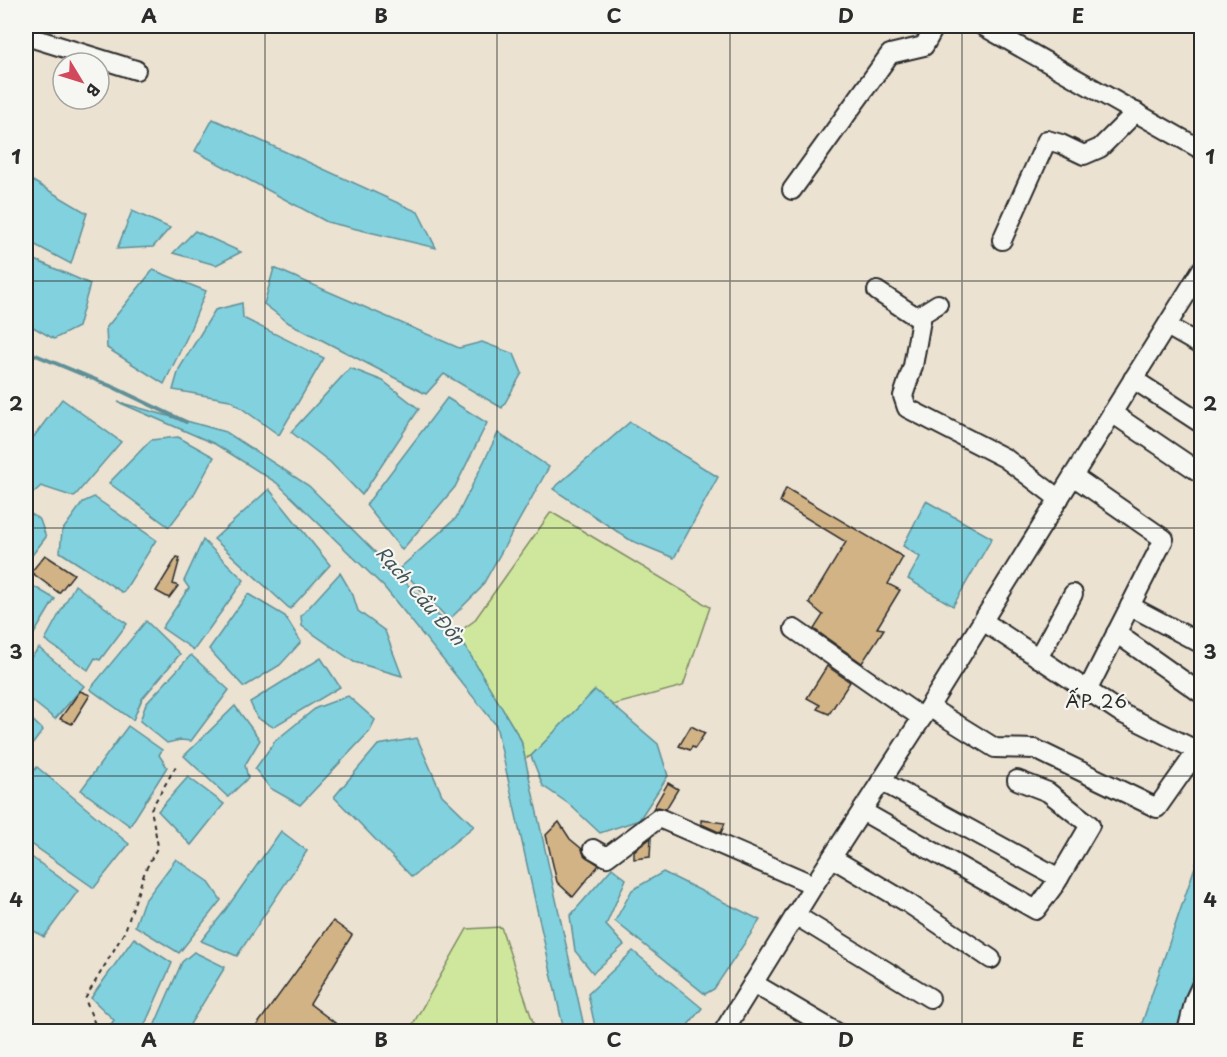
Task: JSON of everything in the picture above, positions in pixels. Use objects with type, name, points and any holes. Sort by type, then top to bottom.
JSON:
[{"type":"street","points":[[792,190],[890,54],[924,46],[935,26]]},
{"type":"street","points":[[982,26],[1202,150]]},
{"type":"street","points":[[26,36],[136,70]]},
{"type":"street","points":[[1002,240],[1047,140],[1084,155],[1100,148],[1137,112]]},
{"type":"street","points":[[723,1032],[814,885],[926,713],[1202,269]]},
{"type":"street","points":[[877,291],[921,320]]},
{"type":"street","points":[[938,304],[922,314],[914,366],[903,396],[907,408],[1005,458],[1059,499]]},
{"type":"street","points":[[1167,326],[1202,346]]},
{"type":"street","points":[[1133,379],[1202,424]]},
{"type":"street","points":[[1112,413],[1202,474]]},
{"type":"street","points":[[1073,476],[1164,539],[1087,691]]},
{"type":"street","points":[[1038,658],[1073,594]]},
{"type":"street","points":[[1130,606],[1202,644]]},
{"type":"street","points":[[794,629],[926,713],[994,748],[1035,748],[1157,808],[1199,748],[1123,714],[983,621]]},
{"type":"street","points":[[1116,633],[1202,694]]},
{"type":"street","points":[[862,811],[1036,910],[1059,878],[1090,825],[1048,792],[1017,780]]},
{"type":"street","points":[[881,781],[1059,878]]},
{"type":"street","points":[[593,849],[607,857],[658,818],[814,885]]},
{"type":"street","points":[[832,858],[908,903],[991,959]]},
{"type":"street","points":[[795,915],[930,998]]},
{"type":"street","points":[[753,983],[836,1032]]},
{"type":"street","points":[[1187,1032],[1195,999],[1202,984]]},
{"type":"path","points":[[98,1032],[84,999],[126,932],[144,871],[158,846],[151,809],[176,766]]},
{"type":"green space","points":[[551,512],[710,607],[683,686],[613,705],[595,691],[531,756],[525,758],[521,740],[456,634],[474,621]]},
{"type":"green space","points":[[501,927],[536,1031],[409,1031],[467,929]]},
{"type":"water","points":[[213,119],[418,212],[436,248],[327,222],[195,151]]},
{"type":"water","points":[[26,177],[87,213],[71,264],[26,240]]},
{"type":"water","points":[[132,211],[170,228],[153,247],[117,249]]},
{"type":"water","points":[[195,231],[241,252],[216,265],[173,253]]},
{"type":"water","points":[[26,256],[90,284],[78,327],[54,339],[26,323]]},
{"type":"water","points":[[274,268],[459,348],[482,342],[514,354],[522,373],[502,408],[444,374],[426,394],[289,323],[264,304]]},
{"type":"water","points":[[153,270],[206,291],[164,384],[107,348],[106,328]]},
{"type":"water","points":[[242,303],[243,318],[324,358],[279,435],[230,400],[173,390],[179,369],[215,310]]},
{"type":"water","points":[[350,368],[383,381],[419,409],[362,495],[330,462],[291,432]]},
{"type":"water","points":[[447,398],[487,423],[455,487],[402,550],[366,505]]},
{"type":"water","points":[[62,399],[121,442],[74,497],[41,486],[32,494],[26,489],[26,447]]},
{"type":"water","points":[[118,402],[226,432],[309,486],[459,636],[521,740],[585,1031],[564,1031],[496,725],[384,587],[277,483],[215,444]]},
{"type":"water","points":[[630,422],[718,477],[674,558],[630,540],[553,489]]},
{"type":"water","points":[[498,433],[549,467],[481,588],[449,620],[400,568],[456,518]]},
{"type":"water","points":[[178,437],[214,457],[194,494],[169,527],[109,483],[151,440]]},
{"type":"water","points":[[269,489],[330,565],[290,609],[214,539]]},
{"type":"water","points":[[94,497],[156,540],[123,593],[60,552],[62,531],[83,502]]},
{"type":"water","points":[[926,501],[992,538],[953,606],[908,579],[920,557],[903,546]]},
{"type":"water","points":[[27,511],[40,520],[46,537],[26,563],[26,514]]},
{"type":"water","points":[[203,540],[244,580],[194,650],[162,628],[189,588],[184,581]]},
{"type":"water","points":[[340,573],[353,595],[358,611],[385,631],[402,676],[354,662],[302,626],[301,616]]},
{"type":"water","points":[[75,585],[127,624],[100,660],[95,658],[88,670],[45,640]]},
{"type":"water","points":[[33,586],[55,599],[26,647],[26,594]]},
{"type":"water","points":[[248,594],[285,616],[301,642],[280,665],[244,687],[209,649]]},
{"type":"water","points":[[146,621],[180,654],[142,699],[133,720],[90,689]]},
{"type":"water","points":[[39,648],[84,686],[55,719],[26,696],[26,663]]},
{"type":"water","points":[[191,655],[229,690],[191,741],[180,740],[167,743],[140,721],[146,704]]},
{"type":"water","points":[[321,658],[340,687],[273,727],[257,718],[250,702]]},
{"type":"water","points":[[595,690],[658,744],[668,776],[639,820],[600,833],[569,804],[543,786],[531,756]]},
{"type":"water","points":[[348,696],[375,720],[369,732],[300,805],[270,788],[255,769],[275,741],[316,708]]},
{"type":"water","points":[[235,706],[260,740],[245,765],[248,778],[228,797],[184,756]]},
{"type":"water","points":[[26,714],[43,730],[26,753]]},
{"type":"water","points":[[128,726],[162,750],[159,755],[167,767],[130,826],[81,790]]},
{"type":"water","points":[[417,738],[442,795],[474,826],[412,877],[334,797],[378,745]]},
{"type":"water","points":[[37,767],[129,844],[94,888],[26,840],[26,781]]},
{"type":"water","points":[[188,777],[224,804],[191,845],[158,811]]},
{"type":"water","points":[[281,831],[307,851],[237,956],[201,941],[224,912]]},
{"type":"water","points":[[1201,849],[1201,953],[1176,1031],[1139,1032]]},
{"type":"water","points":[[26,853],[78,891],[44,937],[26,926]]},
{"type":"water","points":[[176,859],[208,881],[221,900],[179,953],[135,926],[143,903]]},
{"type":"water","points":[[612,868],[626,879],[606,925],[624,945],[593,973],[575,951],[570,916]]},
{"type":"water","points":[[663,872],[760,920],[714,989],[705,994],[615,921],[632,890]]},
{"type":"water","points":[[134,938],[172,963],[142,1031],[113,1031],[109,1027],[114,1020],[91,998]]},
{"type":"water","points":[[633,951],[702,1008],[683,1031],[596,1031],[588,994]]},
{"type":"water","points":[[194,952],[225,967],[186,1031],[152,1031],[182,962]]},
{"type":"building","points":[[786,488],[903,557],[888,584],[900,590],[877,628],[884,629],[862,663],[814,629],[823,615],[809,603],[846,542],[780,502]]},
{"type":"building","points":[[45,555],[74,574],[59,593],[31,572]]},
{"type":"building","points":[[177,557],[180,558],[173,584],[178,586],[169,598],[156,591]]},
{"type":"building","points":[[827,666],[850,682],[829,714],[817,709],[820,705],[807,698]]},
{"type":"building","points":[[80,691],[90,695],[72,724],[60,719]]},
{"type":"building","points":[[691,726],[705,733],[695,748],[692,747],[690,750],[679,746]]},
{"type":"building","points":[[668,783],[678,789],[666,809],[658,807],[653,809]]},
{"type":"building","points":[[701,820],[725,823],[721,833],[701,824]]},
{"type":"building","points":[[559,822],[570,839],[582,849],[584,855],[599,865],[573,897],[557,882],[546,835]]},
{"type":"building","points":[[651,838],[650,857],[634,859],[634,851]]},
{"type":"building","points":[[333,921],[352,935],[310,1004],[347,1032],[252,1032]]},
{"type":"waterway","name":"Rạch Cầu Đồn","points":[[26,351],[113,387],[186,422]]},
{"type":"district","name":"ẤP 26","points":[[1097,702]]}]
